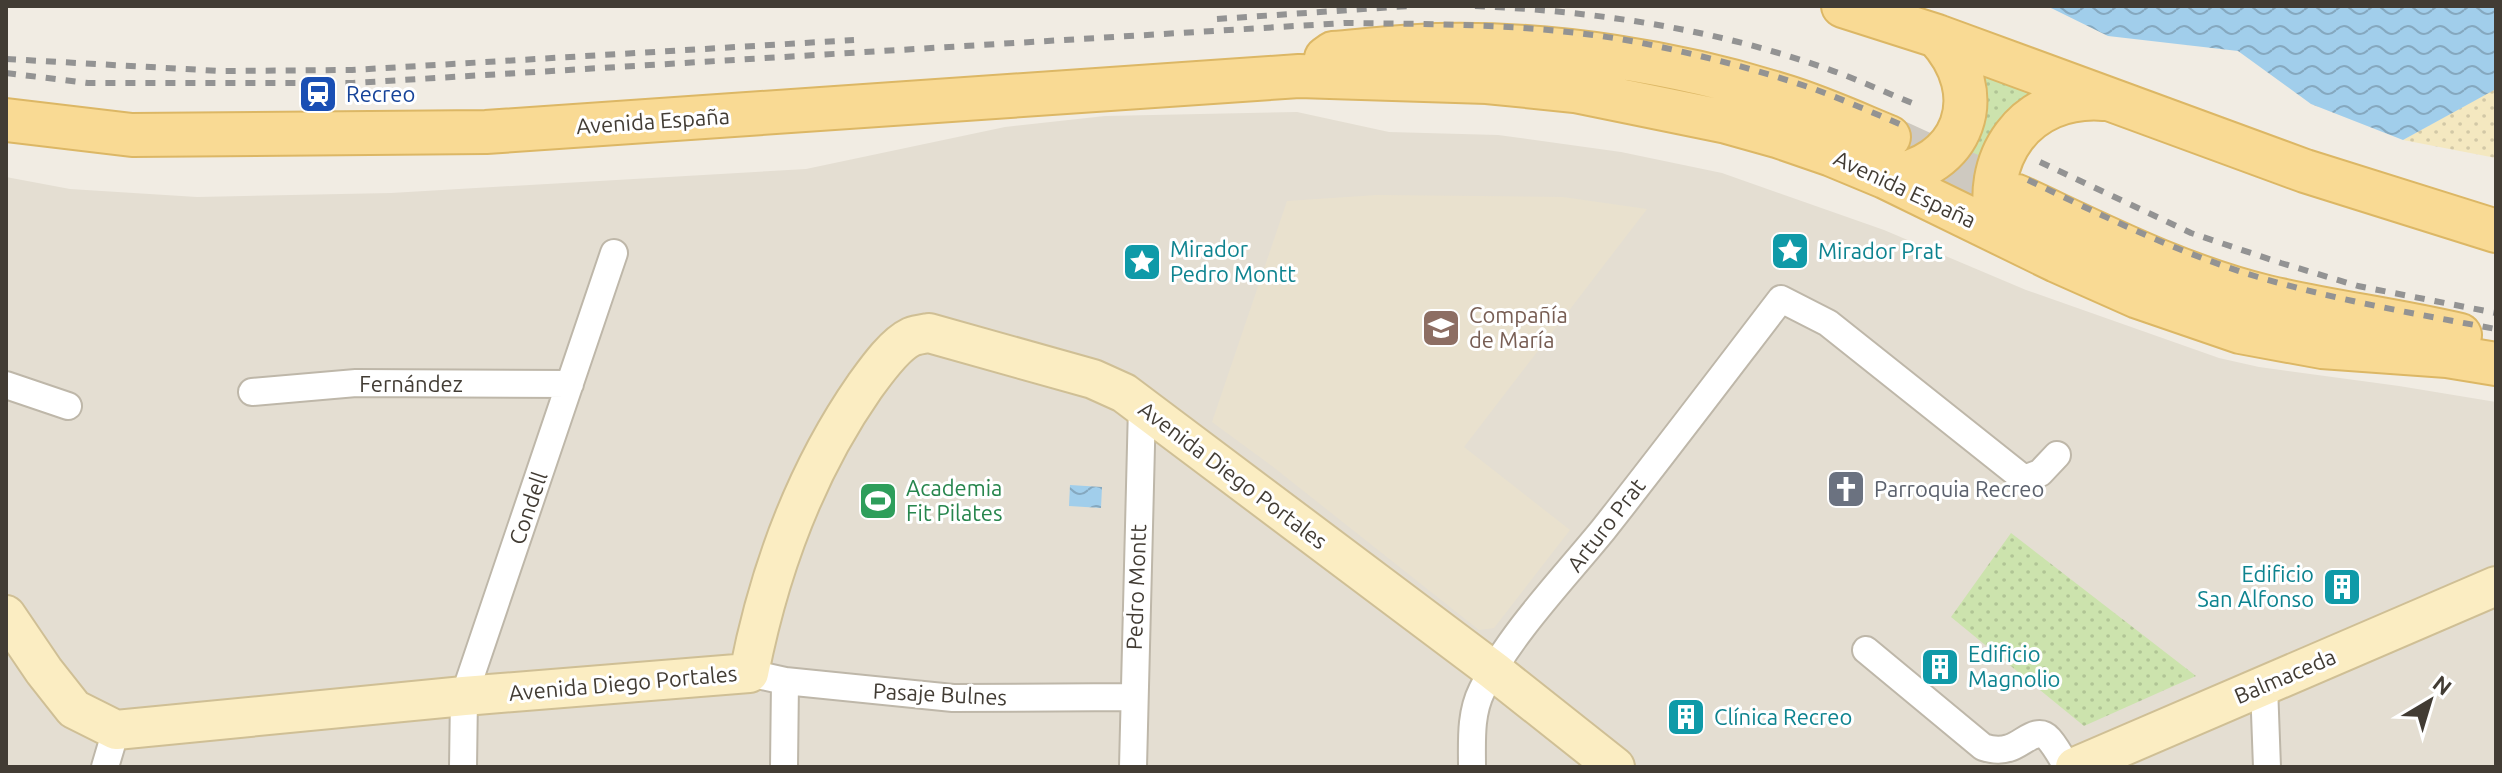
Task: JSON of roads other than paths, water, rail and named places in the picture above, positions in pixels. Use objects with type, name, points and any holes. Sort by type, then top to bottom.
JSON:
[{"type":"main road","points":[[1843,6],[1937,36],[2305,171],[2496,231]]},
{"type":"main road","points":[[1887,157],[1918,170],[1933,162],[1956,136],[1962,121],[1965,93],[1959,66],[1937,36]]},
{"type":"main road","name":"Avenida España","points":[[6,120],[132,135],[486,132],[1299,76],[1487,82],[1575,91],[1887,157],[2008,214],[2138,297],[2240,332],[2322,347],[2447,356],[2496,364]]},
{"type":"main road","points":[[2008,214],[1993,196],[1995,178],[2008,145],[2020,129],[2052,106],[2070,100],[2109,99]]},
{"type":"main road","name":"Avenida España","points":[[2008,214],[2139,252],[2208,279],[2267,297],[2424,326],[2496,345]]},
{"type":"street","name":"Condell","points":[[463,767],[464,696],[614,253]]},
{"type":"street","name":"Arturo Prat","points":[[1472,767],[1473,717],[1481,691],[1494,671],[1522,630],[1781,299],[1828,323],[2024,479],[2040,473],[2057,455]]},
{"type":"street","name":"Avenida Diego Portales","points":[[116,730],[464,696],[767,677],[771,580],[795,515],[840,422],[880,365],[909,338],[929,333],[1093,379],[1124,393],[1494,671],[1615,767]]},
{"type":"street","name":"Fernández","points":[[252,392],[356,383],[570,384]]},
{"type":"street","points":[[6,385],[68,406]]},
{"type":"street","name":"Pedro Montt","points":[[1133,767],[1142,406]]},
{"type":"street","name":"Balmaceda","points":[[2075,767],[2496,586]]},
{"type":"street","points":[[6,615],[74,709],[116,730],[105,767]]},
{"type":"street","points":[[1866,650],[1983,747],[1995,750],[2010,748],[2035,734],[2042,734],[2048,737],[2067,767]]},
{"type":"street","points":[[767,677],[784,767]]},
{"type":"street","name":"Pasaje Bulnes","points":[[767,677],[953,698],[1133,697]]},
{"type":"street","points":[[2264,686],[2267,767]]},
{"type":"water","points":[[2047,6],[2496,6],[2496,89],[2403,140],[2311,104],[2238,51],[2108,36]]},
{"type":"water","points":[[1070,485],[1102,487],[1101,508],[1069,506]]},
{"type":"tunnel","points":[[1889,137],[2017,196]]},
{"type":"railway","points":[[1217,19],[1409,6]]},
{"type":"railway","points":[[1475,6],[1607,17],[1694,32],[1780,53],[1912,103]]},
{"type":"railway","points":[[6,73],[88,83],[353,83],[1345,23],[1455,25],[1528,28],[1637,42],[1814,89],[1904,126]]},
{"type":"railway","points":[[6,59],[221,71],[352,70],[854,40]]},
{"type":"railway","points":[[2040,162],[2191,233],[2281,263],[2358,286],[2496,313]]},
{"type":"railway","points":[[2028,180],[2170,245],[2258,277],[2346,300],[2496,329]]},
{"type":"place","name":"Recreo","points":[[318,94]]},
{"type":"place","name":"Mirador Prat","points":[[1790,251]]},
{"type":"place","name":"Mirador Pedro Montt","points":[[1142,262]]},
{"type":"place","name":"Compañía de María","points":[[1441,328]]},
{"type":"place","name":"Parroquia Recreo","points":[[1846,489]]},
{"type":"place","name":"Academia Fit Pilates","points":[[878,501]]},
{"type":"place","name":"Edificio San Alfonso","points":[[2342,587]]},
{"type":"place","name":"Edificio Magnolio","points":[[1940,667]]},
{"type":"place","name":"Clínica Recreo","points":[[1686,717]]}]
